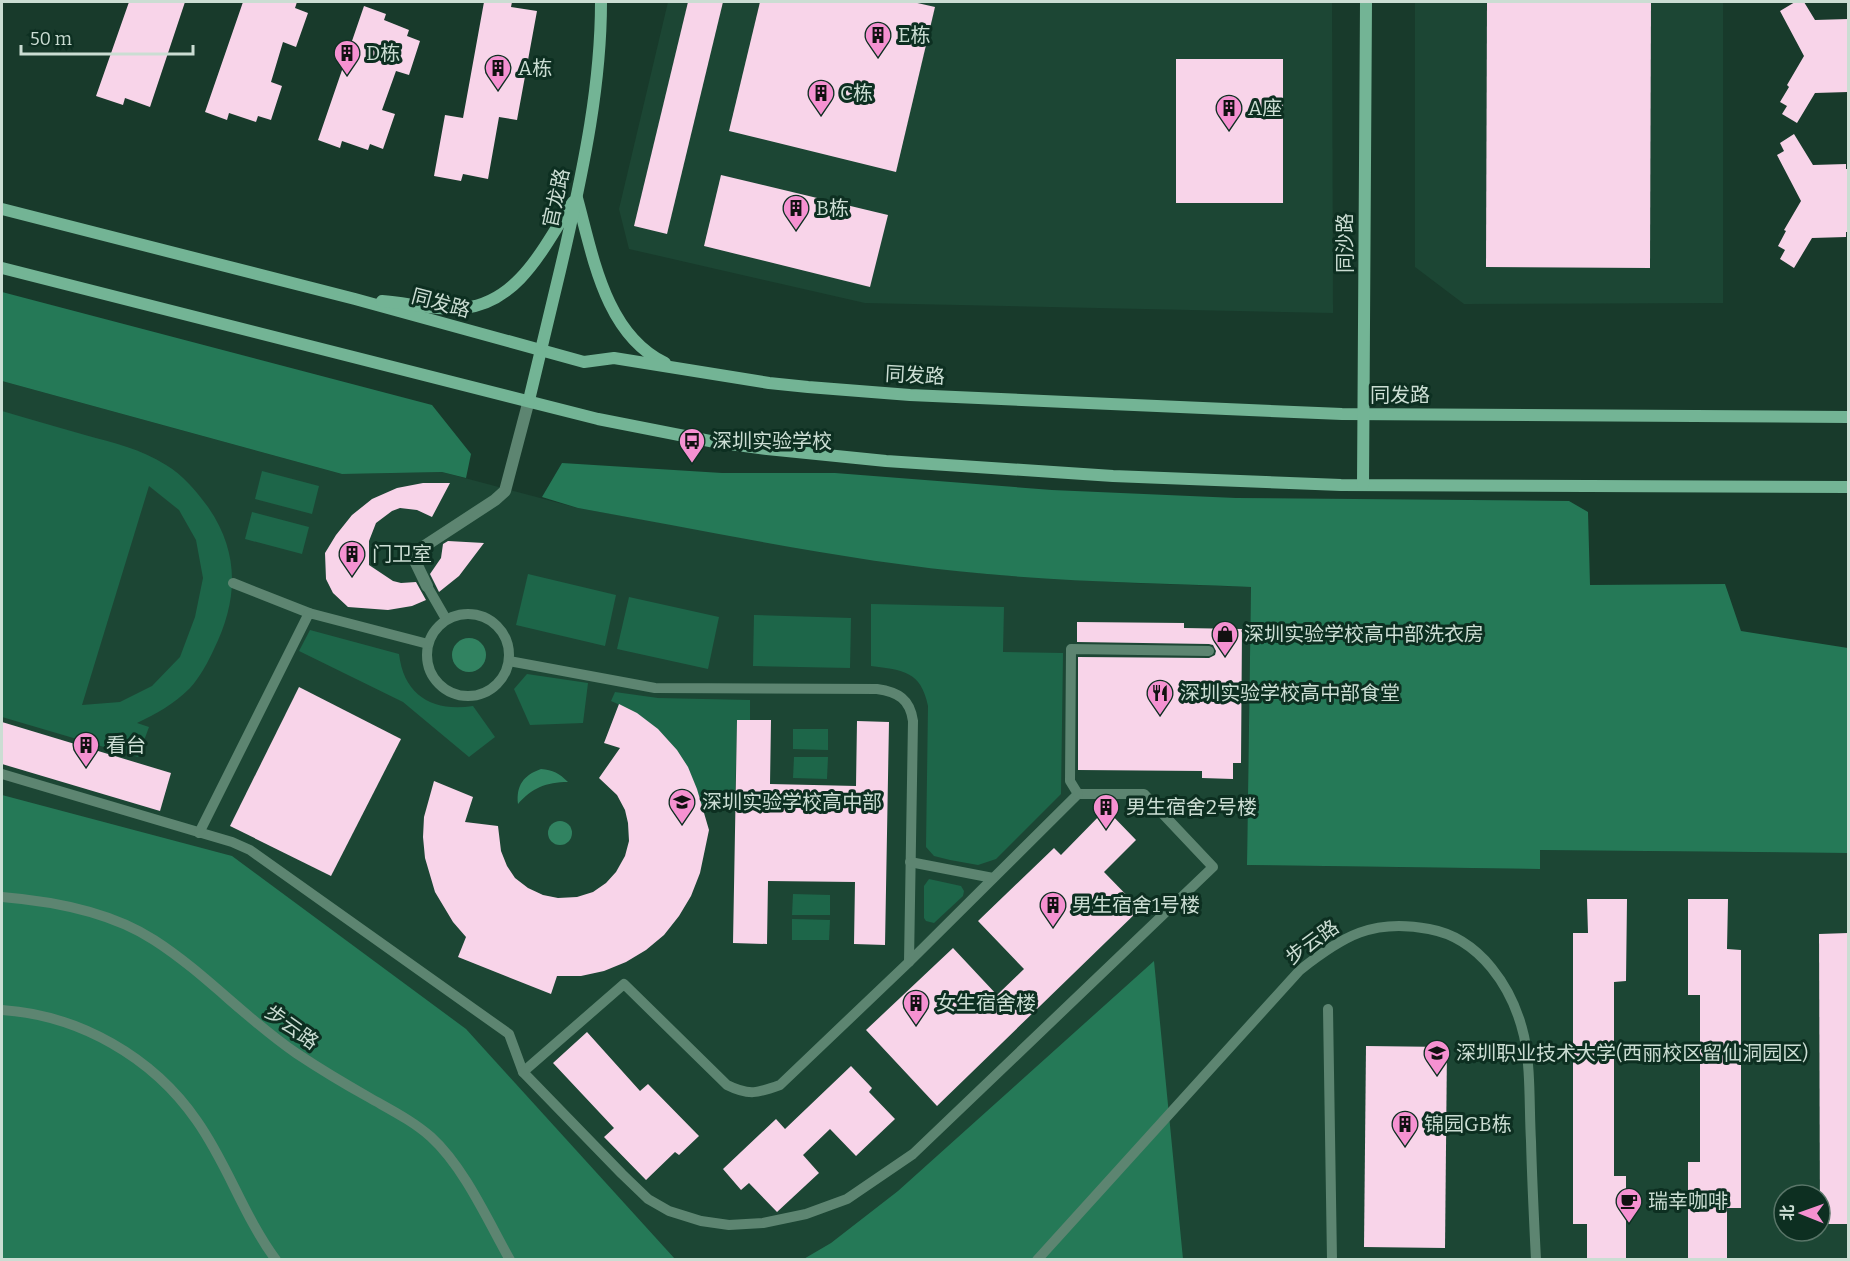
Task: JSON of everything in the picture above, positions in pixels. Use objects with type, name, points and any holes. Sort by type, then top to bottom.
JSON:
[{"type":"main road","name":"官龙路","points":[[529,400],[577,196],[596,83],[602,2]]},
{"type":"main road","name":"同沙路","points":[[1364,485],[1366,2]]},
{"type":"main road","points":[[355,299],[442,308],[464,308],[496,298],[512,288],[524,276],[577,196]]},
{"type":"main road","points":[[577,196],[599,278],[607,298],[638,343],[649,354],[680,369]]},
{"type":"main road","name":"同发路","points":[[2,209],[355,299],[584,362],[614,358],[769,383],[910,395],[1364,414],[1848,417]]},
{"type":"main road","points":[[2,268],[598,419],[715,442],[818,455],[1113,476],[1364,485],[1848,487]]},
{"type":"street","points":[[427,586],[416,565],[417,551],[495,500],[505,490],[529,400]]},
{"type":"lane","points":[[233,583],[309,613],[428,644]]},
{"type":"lane","points":[[427,586],[446,619]]},
{"type":"lane","points":[[199,833],[309,613]]},
{"type":"lane","points":[[472,613],[491,621],[505,635],[510,648],[509,661],[506,673],[499,684],[490,690],[468,697],[444,690],[435,681],[429,670],[428,644],[432,634],[446,619],[459,614],[472,613]]},
{"type":"lane","points":[[1078,794],[1070,781],[1071,649],[1209,651]]},
{"type":"lane","points":[[509,661],[655,688],[877,689],[894,692],[907,703],[913,721],[909,962]]},
{"type":"lane","points":[[2,774],[232,842],[257,855],[509,1034],[523,1072],[648,1199],[669,1211],[701,1221],[729,1225],[763,1223],[806,1214],[847,1199],[913,1154],[1213,867],[1144,794],[1078,794],[780,1086],[761,1092],[743,1093],[727,1085],[624,984],[523,1072]]},
{"type":"lane","points":[[910,862],[993,878]]},
{"type":"lane","name":"步云路","points":[[2,897],[35,900],[81,910],[120,923],[153,939],[185,963],[246,1016],[295,1052],[410,1122],[432,1138],[456,1166],[510,1260]]},
{"type":"lane","name":"步云路","points":[[1036,1260],[1300,970],[1328,948],[1356,932],[1382,926],[1412,925],[1438,930],[1460,940],[1483,958],[1499,978],[1514,1005],[1524,1037],[1528,1072],[1536,1260]]},
{"type":"lane","points":[[1328,1009],[1332,1260]]},
{"type":"lane","points":[[2,1010],[51,1018],[78,1027],[105,1039],[133,1056],[159,1076],[198,1121],[250,1221],[276,1260]]},
{"type":"shaded area","points":[[668,2],[1332,2],[1333,313],[865,303],[629,249],[619,209]]},
{"type":"shaded area","points":[[1415,2],[1723,2],[1723,303],[1464,304],[1415,267]]},
{"type":"shaded area","points":[[2,292],[432,405],[471,454],[466,478],[442,472],[342,474],[2,381]]},
{"type":"shaded area","points":[[2,381],[342,474],[442,472],[578,508],[867,559],[987,574],[1131,583],[1251,587],[1247,865],[1539,869],[1540,850],[1848,853],[1848,1259],[2,1259]]},
{"type":"shaded area","points":[[2,411],[127,447],[157,459],[172,469],[184,478],[199,495],[218,524],[226,542],[232,577],[228,613],[209,659],[197,679],[184,694],[165,708],[137,723],[149,727],[138,757],[2,717]],"holes":[[[149,486],[179,510],[196,540],[203,578],[195,617],[180,657],[152,686],[120,702],[82,705]]]},
{"type":"shaded area","points":[[562,463],[722,473],[835,473],[1052,490],[1236,498],[1569,501],[1588,512],[1590,585],[1725,584],[1741,631],[1848,648],[1848,853],[1540,850],[1540,869],[1247,865],[1251,587],[1020,577],[936,569],[782,546],[578,508],[542,497]]},
{"type":"shaded area","points":[[262,471],[319,486],[312,514],[255,499]]},
{"type":"shaded area","points":[[252,512],[309,527],[302,554],[245,539]]},
{"type":"shaded area","points":[[528,574],[616,595],[605,646],[516,625]]},
{"type":"shaded area","points":[[629,597],[719,617],[708,669],[617,649]]},
{"type":"shaded area","points":[[871,604],[1004,607],[1003,652],[1063,653],[1061,794],[996,859],[978,865],[934,856],[926,847],[928,706],[921,686],[909,674],[871,666]]},
{"type":"shaded area","points":[[754,615],[851,618],[850,668],[753,666]]},
{"type":"shaded area","points":[[310,630],[399,654],[407,681],[423,698],[445,706],[473,706],[495,737],[469,757],[403,702],[299,651]]},
{"type":"shaded area","points":[[469,638],[481,643],[486,655],[481,667],[469,672],[457,667],[452,655],[457,643]]},
{"type":"shaded area","points":[[527,674],[588,683],[583,723],[530,725],[514,689]]},
{"type":"shaded area","points":[[615,692],[658,698],[750,700],[750,720],[737,721],[735,805],[702,806],[696,787],[680,755],[658,730],[644,719],[611,701]]},
{"type":"shaded area","points":[[793,729],[828,729],[828,750],[793,749]]},
{"type":"shaded area","points":[[794,757],[828,757],[827,779],[793,778]]},
{"type":"shaded area","points":[[541,769],[556,772],[568,782],[540,787],[518,804],[518,791],[522,782],[530,774]]},
{"type":"shaded area","points":[[2,795],[232,856],[466,1029],[675,1259],[2,1259]]},
{"type":"shaded area","points":[[555,821],[565,821],[572,828],[572,838],[565,845],[555,845],[548,838],[548,828]]},
{"type":"shaded area","points":[[929,879],[961,886],[964,891],[963,896],[934,923],[924,918],[924,886]]},
{"type":"shaded area","points":[[793,894],[830,895],[830,915],[792,915]]},
{"type":"shaded area","points":[[792,919],[830,920],[829,940],[792,940]]},
{"type":"shaded area","points":[[1154,961],[1183,1259],[802,1260],[831,1243],[898,1191]]},
{"type":"building","points":[[129,2],[185,2],[150,107],[125,98],[123,105],[96,96]]},
{"type":"building","points":[[243,2],[297,2],[295,8],[308,13],[296,47],[283,42],[271,82],[282,86],[271,120],[258,116],[256,122],[229,113],[227,120],[205,112]]},
{"type":"building","name":"A栋","points":[[484,2],[512,2],[511,7],[537,11],[517,120],[499,117],[488,179],[463,174],[461,181],[434,176],[445,115],[463,118]]},
{"type":"building","points":[[688,2],[723,2],[667,234],[634,226]]},
{"type":"building","points":[[760,2],[913,2],[935,7],[896,172],[729,131]]},
{"type":"building","points":[[1487,2],[1651,2],[1650,268],[1486,267]]},
{"type":"building","points":[[1795,2],[1804,2],[1815,20],[1848,19],[1848,92],[1815,93],[1797,123],[1782,114],[1787,106],[1780,102],[1804,56],[1780,11]]},
{"type":"building","name":"D栋","points":[[364,6],[386,14],[384,20],[409,30],[407,36],[420,41],[409,75],[396,71],[382,110],[395,114],[383,149],[370,144],[368,150],[342,141],[340,148],[318,140]]},
{"type":"building","name":"A座","points":[[1176,59],[1283,59],[1283,203],[1176,203]]},
{"type":"building","points":[[1794,134],[1813,165],[1846,164],[1846,169],[1848,169],[1848,232],[1846,232],[1846,237],[1812,238],[1794,268],[1780,259],[1785,250],[1778,246],[1786,231],[1784,230],[1801,201],[1777,155],[1784,151],[1780,143]]},
{"type":"building","name":"B栋","points":[[721,175],[888,215],[870,287],[704,246]]},
{"type":"building","points":[[423,483],[450,483],[432,517],[417,510],[400,508],[376,523],[369,541],[369,565],[393,581],[416,582],[426,600],[412,606],[388,610],[348,607],[333,593],[326,579],[325,553],[352,515],[372,499],[397,488]]},
{"type":"building","points":[[448,541],[484,543],[459,576],[439,592],[430,574],[441,558],[443,544]]},
{"type":"building","name":"深圳实验学校高中部食堂","points":[[1077,622],[1184,623],[1184,628],[1242,629],[1241,763],[1233,763],[1233,779],[1202,778],[1202,771],[1078,770],[1078,657],[1209,658],[1215,655],[1216,651],[1213,645],[1209,644],[1077,642]]},
{"type":"building","points":[[299,687],[401,739],[331,876],[230,826]]},
{"type":"building","points":[[619,704],[637,713],[658,729],[677,750],[688,767],[697,789],[709,830],[700,873],[691,896],[679,916],[664,935],[646,950],[626,962],[604,971],[581,976],[557,976],[551,994],[458,957],[466,937],[453,922],[435,892],[425,858],[424,817],[434,781],[473,797],[465,822],[498,826],[501,851],[507,866],[515,878],[528,888],[543,895],[558,898],[577,897],[593,892],[616,872],[625,856],[629,841],[625,810],[617,795],[599,778],[620,748],[604,743]]},
{"type":"building","points":[[737,720],[771,720],[770,784],[856,786],[857,721],[889,722],[885,945],[854,944],[855,882],[768,881],[767,944],[733,943]]},
{"type":"building","name":"看台","points":[[2,722],[171,773],[160,811],[2,764]]},
{"type":"building","points":[[1106,809],[1136,840],[1104,872],[1140,909],[937,1106],[866,1030],[953,948],[997,995],[1024,969],[978,921],[1054,848],[1061,855]]},
{"type":"building","points":[[1587,899],[1627,899],[1626,981],[1614,982],[1614,1176],[1626,1176],[1626,1258],[1587,1258],[1587,1224],[1573,1224],[1573,933],[1588,933]]},
{"type":"building","points":[[1688,899],[1728,899],[1727,949],[1741,950],[1741,1208],[1727,1208],[1727,1259],[1688,1258],[1688,1162],[1700,1162],[1700,995],[1688,995]]},
{"type":"building","points":[[1848,933],[1848,1224],[1832,1224],[1832,1183],[1820,1183],[1819,934]]},
{"type":"building","points":[[587,1032],[640,1091],[648,1084],[699,1136],[679,1155],[675,1152],[646,1180],[604,1137],[614,1128],[553,1063]]},
{"type":"building","name":"锦园GB栋","points":[[1366,1046],[1447,1047],[1445,1248],[1364,1247]]},
{"type":"building","points":[[851,1066],[872,1088],[869,1092],[895,1119],[856,1156],[830,1129],[803,1155],[819,1173],[777,1212],[749,1183],[741,1190],[723,1169],[776,1119],[785,1129]]},
{"type":"place","name":"E栋","points":[[878,58]]},
{"type":"place","name":"D栋","points":[[347,76]]},
{"type":"place","name":"A栋","points":[[498,91]]},
{"type":"place","name":"C栋","points":[[821,116]]},
{"type":"place","name":"A座","points":[[1229,131]]},
{"type":"place","name":"B栋","points":[[796,231]]},
{"type":"place","name":"深圳实验学校","points":[[692,464]]},
{"type":"place","name":"门卫室","points":[[352,577]]},
{"type":"place","name":"深圳实验学校高中部洗衣房","points":[[1225,657]]},
{"type":"place","name":"深圳实验学校高中部食堂","points":[[1160,716]]},
{"type":"place","name":"看台","points":[[86,768]]},
{"type":"place","name":"深圳实验学校高中部","points":[[682,825]]},
{"type":"place","name":"男生宿舍2号楼","points":[[1106,830]]},
{"type":"place","name":"男生宿舍1号楼","points":[[1053,928]]},
{"type":"place","name":"女生宿舍楼","points":[[916,1026]]},
{"type":"place","name":"深圳职业技术大学(西丽校区留仙洞园区)","points":[[1437,1076]]},
{"type":"place","name":"锦园GB栋","points":[[1405,1147]]},
{"type":"place","name":"瑞幸咖啡","points":[[1629,1224]]}]
